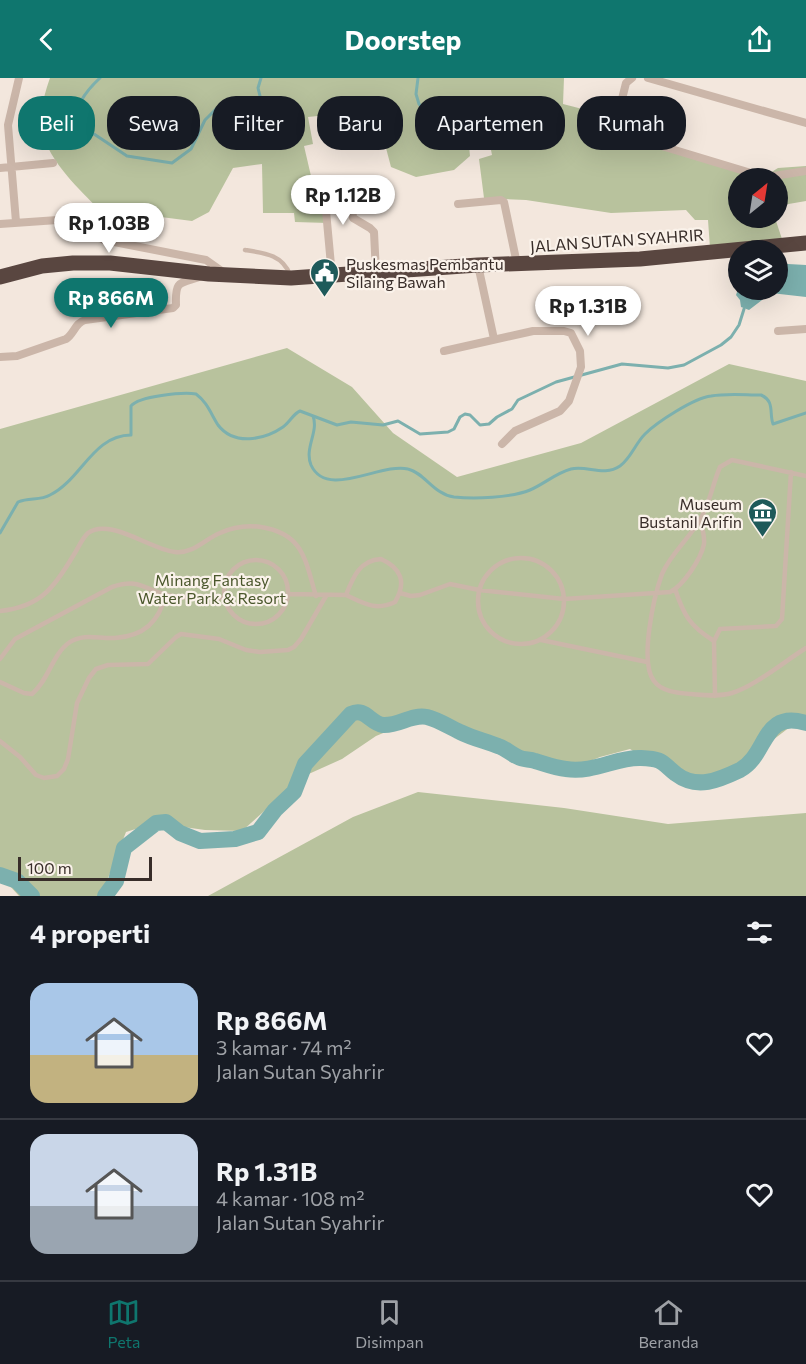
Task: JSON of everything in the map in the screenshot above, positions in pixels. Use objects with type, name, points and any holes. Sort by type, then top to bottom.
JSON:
[{"type":"highway","name":"JALAN SUTAN SYAHRIR","points":[[0,276],[42,266],[110,263],[209,274],[291,278],[478,265],[640,259],[806,243]]},
{"type":"street","points":[[16,222],[8,125],[19,78]]},
{"type":"street","points":[[632,78],[626,83],[619,111],[632,131],[645,141],[761,176],[806,171]]},
{"type":"street","points":[[648,78],[806,123]]},
{"type":"street","points":[[0,168],[53,163]]},
{"type":"street","points":[[332,276],[324,189],[345,187],[351,192],[352,218],[374,232],[376,273]]},
{"type":"street","points":[[458,204],[504,201],[517,264]]},
{"type":"street","points":[[0,224],[72,219],[80,222],[93,235],[104,240],[206,260],[226,274]]},
{"type":"street","points":[[478,265],[494,339]]},
{"type":"street","points":[[0,357],[17,356],[66,339],[72,335],[79,323],[85,320],[173,308],[176,305],[175,289],[178,284],[209,274]]},
{"type":"street","points":[[778,331],[806,329]]},
{"type":"street","points":[[444,351],[533,331],[564,330],[570,333],[580,351],[581,366],[569,401],[560,411],[515,431],[502,444]]},
{"type":"lane","points":[[245,249],[279,258],[288,268],[291,278]]},
{"type":"lane","points":[[806,476],[732,460],[720,467],[700,519],[670,559],[663,574],[651,621],[647,662],[654,683],[662,688],[674,693],[715,696],[730,694],[742,689],[806,648]]},
{"type":"lane","points":[[715,696],[714,641],[720,629],[776,626],[782,619],[791,472]]},
{"type":"lane","points":[[400,593],[411,596],[420,595],[450,584],[479,590],[564,599],[657,593],[675,589],[682,583],[701,552],[704,536],[700,519]]},
{"type":"lane","points":[[0,611],[16,608],[50,591],[88,533],[99,529],[112,529],[166,551],[179,553],[192,550],[219,533],[233,528],[253,526],[276,530],[292,538],[303,554],[316,596]]},
{"type":"lane","points":[[525,558],[540,562],[553,571],[561,584],[564,599],[562,615],[554,630],[541,640],[525,644],[508,643],[494,635],[483,622],[477,606],[479,590],[485,576],[496,565],[510,559],[525,558]]},
{"type":"lane","points":[[288,594],[346,596],[368,607],[376,608],[395,602],[402,582],[399,572],[391,564],[381,559],[370,560],[355,576],[346,596]]},
{"type":"lane","points":[[265,561],[275,566],[282,574],[287,584],[288,594],[284,607],[276,617],[264,623],[251,623],[239,619],[230,610],[224,598],[224,587],[234,568],[243,562],[265,561]]},
{"type":"lane","points":[[0,659],[15,639],[112,587],[127,582],[138,583],[166,594],[224,598]]},
{"type":"lane","points":[[675,589],[689,622],[714,641]]},
{"type":"lane","points":[[0,682],[24,693],[32,693],[43,681],[61,650],[68,643],[88,636],[114,638],[138,633],[148,628],[158,617],[166,594]]},
{"type":"lane","points":[[0,741],[20,757],[36,775],[44,778],[57,776],[64,769],[68,759],[77,703],[96,669],[108,664],[148,664],[176,636],[181,634],[219,639],[246,650],[260,652],[288,650],[301,639],[326,596]]},
{"type":"lane","points":[[541,640],[647,662]]},
{"type":"green space","points":[[50,78],[564,78],[563,96],[415,96],[415,150],[469,150],[470,156],[454,170],[416,177],[391,167],[387,150],[403,150],[403,96],[317,96],[317,116],[308,117],[313,144],[305,146],[305,96],[212,96],[212,150],[305,150],[311,176],[325,178],[328,223],[295,222],[294,213],[263,213],[262,164],[233,168],[209,212],[192,221],[99,209],[66,174],[50,150],[95,150],[95,96],[45,96]]},
{"type":"green space","points":[[565,105],[577,108],[577,150],[686,150],[745,168],[728,168],[728,228],[778,228],[782,240],[728,240],[728,247],[710,248],[708,220],[695,220],[686,210],[611,213],[526,200],[484,198],[479,159],[492,155],[491,150],[565,150]]},
{"type":"green space","points":[[806,166],[806,201],[788,204],[788,168],[778,168]]},
{"type":"green space","name":"Minang Fantasy Water Park & Resort","points":[[287,348],[352,387],[393,433],[457,477],[581,443],[729,364],[806,381],[806,728],[794,724],[732,769],[706,782],[696,783],[671,774],[630,749],[600,757],[571,769],[539,764],[491,744],[453,721],[422,717],[376,736],[342,759],[302,777],[242,831],[205,830],[155,823],[126,832],[101,896],[19,896],[0,875],[0,429]]},
{"type":"green space","points":[[418,792],[564,808],[668,824],[806,813],[806,896],[208,896],[353,817]]},
{"type":"water","points":[[788,264],[806,265],[806,297],[788,295]]},
{"type":"water","points":[[740,300],[762,300],[749,310],[741,307]]},
{"type":"waterway","points":[[100,78],[86,93],[79,106],[76,126],[94,134],[127,156],[172,163],[191,149],[205,120],[216,109],[236,102],[255,108],[260,106],[258,88],[261,78]]},
{"type":"waterway","points":[[417,96],[418,78]]},
{"type":"waterway","points":[[0,533],[18,502],[50,495],[61,488],[107,442],[131,435],[131,406],[152,397],[196,394],[206,404],[218,425],[225,432],[232,436],[249,439],[275,432],[300,411],[337,425],[351,422],[383,425],[398,421],[420,434],[448,432],[454,429],[460,417],[465,414],[470,415],[480,425],[489,424],[512,409],[518,400],[556,382],[622,364],[668,368],[684,365],[731,337],[739,325],[744,309]]},
{"type":"waterway","points":[[313,416],[314,428],[309,459],[319,475],[342,480],[384,470],[408,469],[414,471],[440,492],[454,497],[472,498],[522,493],[571,469],[602,471],[614,469],[624,463],[651,429],[676,411],[711,396],[761,395],[770,404],[773,424],[806,413]]},
{"type":"waterway","points":[[105,896],[116,881],[124,848],[156,823],[166,822],[180,833],[200,841],[235,839],[258,832],[275,810],[294,792],[305,764],[351,714],[356,712],[383,725],[416,717],[427,717],[469,736],[501,747],[520,758],[558,768],[577,770],[632,758],[654,759],[692,782],[708,782],[740,770],[749,763],[773,728],[781,722],[792,720],[806,723]]},
{"type":"waterway","points":[[0,875],[17,881],[32,896]]},
{"type":"place","name":"Puskesmas Pembantu Silaing Bawah","points":[[325,298]]},
{"type":"place","name":"Museum Bustanil Arifin","points":[[763,538]]}]
